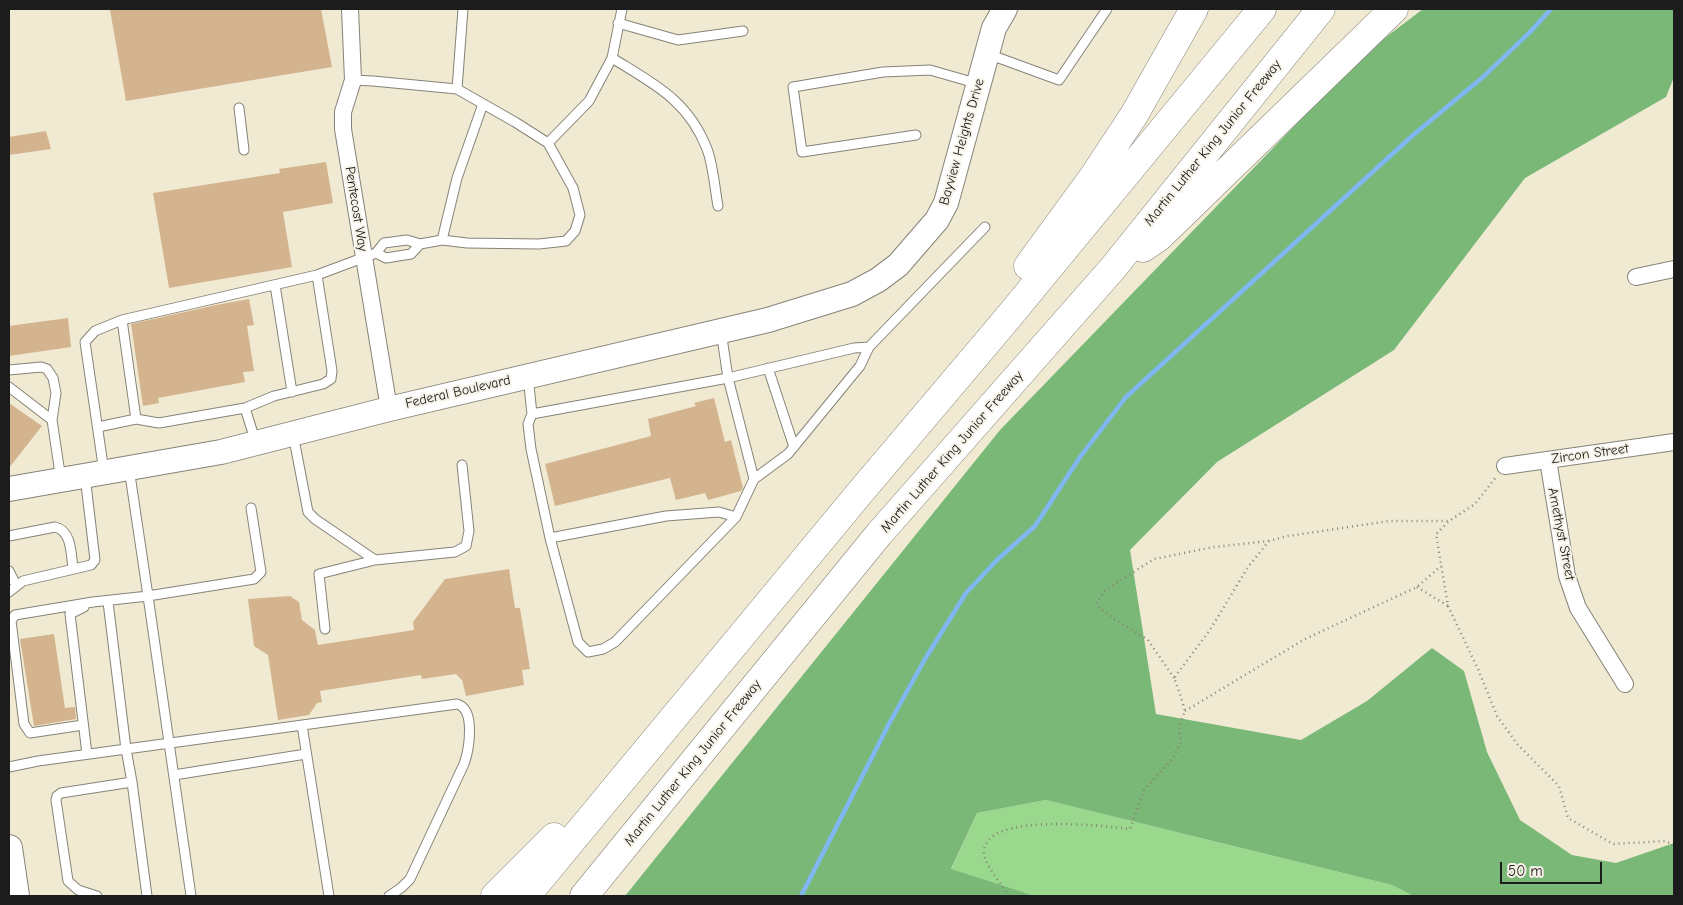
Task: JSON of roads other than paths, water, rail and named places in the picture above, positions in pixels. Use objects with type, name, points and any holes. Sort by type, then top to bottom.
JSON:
[{"type":"highway","points":[[858,495],[1093,177],[1134,115],[1194,9]]},
{"type":"highway","points":[[526,896],[858,495],[1006,320],[1262,9]]},
{"type":"highway","name":"Martin Luther King Junior Freeway","points":[[584,896],[879,534],[1113,268],[1321,9]]},
{"type":"highway","points":[[1113,268],[1159,237],[1394,9]]},
{"type":"highway","points":[[495,896],[687,702]]},
{"type":"main road","name":"Bayview Heights Drive","points":[[898,265],[937,220],[946,203],[994,28],[1005,9]]},
{"type":"main road","name":"Federal Boulevard","points":[[9,489],[221,452],[389,409],[768,320],[852,294],[878,280],[898,265]]},
{"type":"main road","points":[[9,848],[16,896]]},
{"type":"street","name":"Pentecost Way","points":[[350,9],[353,80],[343,112],[343,129],[370,255],[389,409]]},
{"type":"street","points":[[1636,276],[1674,269]]},
{"type":"street","name":"Zircon Street","points":[[1505,466],[1674,442]]},
{"type":"street","name":"Amethyst Street","points":[[1548,460],[1567,576],[1578,608],[1624,684]]},
{"type":"lane","points":[[457,90],[462,9]]},
{"type":"lane","points":[[548,143],[589,101],[612,58],[622,9]]},
{"type":"lane","points":[[987,54],[1059,80],[1107,9]]},
{"type":"lane","points":[[618,24],[678,40],[743,31]]},
{"type":"lane","points":[[612,58],[664,91],[688,113],[708,150],[718,206]]},
{"type":"lane","points":[[916,135],[802,152],[793,87],[883,72],[930,70],[979,84]]},
{"type":"lane","points":[[9,571],[12,589],[23,581],[91,565],[95,560],[95,474],[98,427],[85,342],[95,331],[122,320],[317,275],[370,255],[384,243],[407,240],[420,244],[442,240],[467,243],[539,244],[566,241],[575,231],[580,215],[573,188],[548,143],[457,90],[353,80]]},
{"type":"lane","points":[[442,240],[457,178],[483,104]]},
{"type":"lane","points":[[240,108],[244,150]]},
{"type":"lane","points":[[528,376],[532,414],[528,424],[531,449],[550,538],[578,642],[588,652],[603,649],[615,642],[736,517],[754,479],[788,454],[860,366],[869,347],[984,226]]},
{"type":"lane","points":[[370,255],[386,258],[411,254],[420,244]]},
{"type":"lane","points":[[98,427],[136,419],[159,423],[246,408],[274,396],[323,384],[331,379],[332,371],[317,275]]},
{"type":"lane","points":[[275,285],[292,392]]},
{"type":"lane","points":[[122,320],[136,419]]},
{"type":"lane","points":[[721,331],[728,378],[754,479]]},
{"type":"lane","points":[[532,414],[728,378],[854,348],[869,347]]},
{"type":"lane","points":[[9,370],[41,367],[47,369],[53,378],[56,394],[52,420],[61,480]]},
{"type":"lane","points":[[768,368],[794,447]]},
{"type":"lane","points":[[9,387],[52,420]]},
{"type":"lane","points":[[246,408],[257,443]]},
{"type":"lane","points":[[293,434],[308,512],[314,519],[376,560]]},
{"type":"lane","points":[[325,629],[319,574],[376,560],[455,552],[466,546],[469,531],[462,465]]},
{"type":"lane","points":[[129,468],[191,896]]},
{"type":"lane","points":[[83,725],[30,733],[28,731],[24,724],[11,621],[15,615],[254,579],[261,572],[251,508]]},
{"type":"lane","points":[[550,538],[666,516],[719,512],[736,517]]},
{"type":"lane","points":[[9,536],[55,527],[62,528],[67,534],[73,569]]},
{"type":"lane","points":[[87,754],[70,614],[93,602]]},
{"type":"lane","points":[[108,602],[147,896]]},
{"type":"lane","points":[[9,767],[87,754],[457,704],[461,705],[466,711],[468,722],[468,750],[464,764],[410,879],[402,888],[389,896]]},
{"type":"lane","points":[[302,725],[329,896]]},
{"type":"lane","points":[[174,775],[306,754]]},
{"type":"lane","points":[[97,896],[78,890],[68,881],[56,800],[57,796],[61,793],[132,782]]},
{"type":"waterway","points":[[801,896],[890,722],[925,659],[966,593],[997,560],[1035,526],[1080,457],[1126,397],[1412,136],[1483,77],[1551,9]]}]
